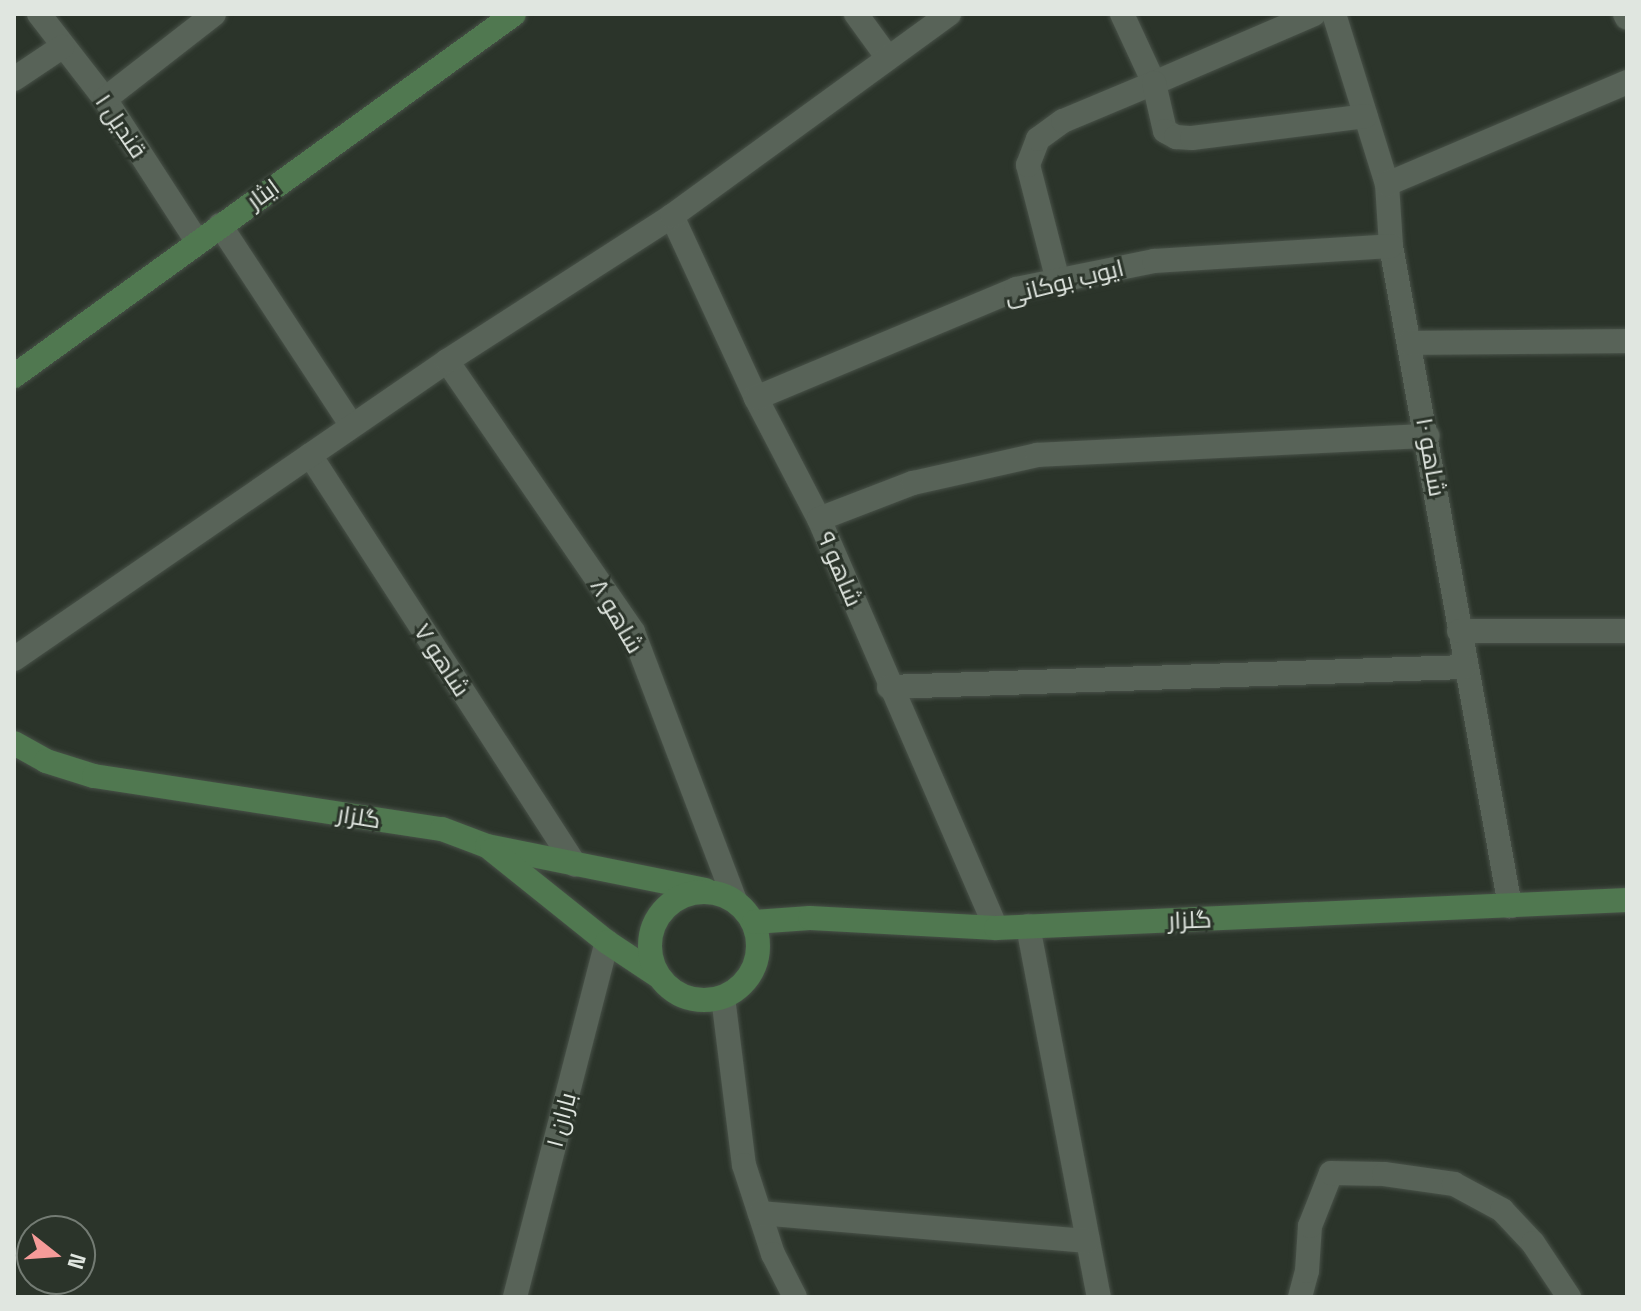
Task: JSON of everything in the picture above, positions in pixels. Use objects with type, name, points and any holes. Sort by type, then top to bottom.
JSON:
[{"type":"street","name":"قندیل ۱","points":[[39,14],[105,99],[197,241]]},
{"type":"street","points":[[105,99],[214,14]]},
{"type":"street","name":"ایثار","points":[[14,376],[514,14]]},
{"type":"street","points":[[856,14],[888,58]]},
{"type":"street","points":[[14,659],[447,361],[672,216],[949,14]]},
{"type":"street","points":[[1122,14],[1154,83],[1165,131],[1176,137],[1192,138],[1366,116]]},
{"type":"street","points":[[1058,281],[1030,184],[1028,165],[1038,139],[1063,121],[1314,14]]},
{"type":"street","name":"شاهو ۱۰","points":[[1334,14],[1387,184],[1391,246],[1428,436],[1465,667],[1510,906]]},
{"type":"street","points":[[14,79],[62,47]]},
{"type":"street","points":[[1387,184],[1627,82]]},
{"type":"street","name":"شاهو ۹","points":[[672,216],[756,398],[819,519],[889,687],[996,928]]},
{"type":"street","points":[[220,225],[352,426]]},
{"type":"street","name":"ایوب بوکانی","points":[[756,398],[1016,289],[1154,261],[1391,246]]},
{"type":"street","points":[[1409,343],[1627,341]]},
{"type":"street","name":"شاهو ۸","points":[[447,361],[633,632],[735,900]]},
{"type":"street","points":[[819,519],[913,483],[1037,455],[1428,436]]},
{"type":"street","name":"شاهو ۷","points":[[310,455],[575,865]]},
{"type":"street","points":[[1459,631],[1627,631]]},
{"type":"street","points":[[889,687],[1465,667]]},
{"type":"street","name":"گلزار","points":[[14,743],[46,761],[94,776],[442,829],[487,846],[706,890]]},
{"type":"street","points":[[487,846],[676,993],[699,1000],[723,997],[747,979],[759,952],[754,922],[735,900],[706,890],[677,897],[656,918],[649,948],[658,976]]},
{"type":"street","name":"گلزار","points":[[754,922],[810,918],[996,928],[1627,900]]},
{"type":"street","points":[[1028,926],[1099,1297]]},
{"type":"street","name":"باران ۱","points":[[515,1297],[607,942]]},
{"type":"street","points":[[723,997],[744,1165],[791,1295]]},
{"type":"street","points":[[1300,1297],[1307,1271],[1310,1226],[1331,1173],[1384,1174],[1454,1184],[1502,1210],[1533,1243],[1569,1297]]},
{"type":"street","points":[[760,1213],[1088,1241]]}]
